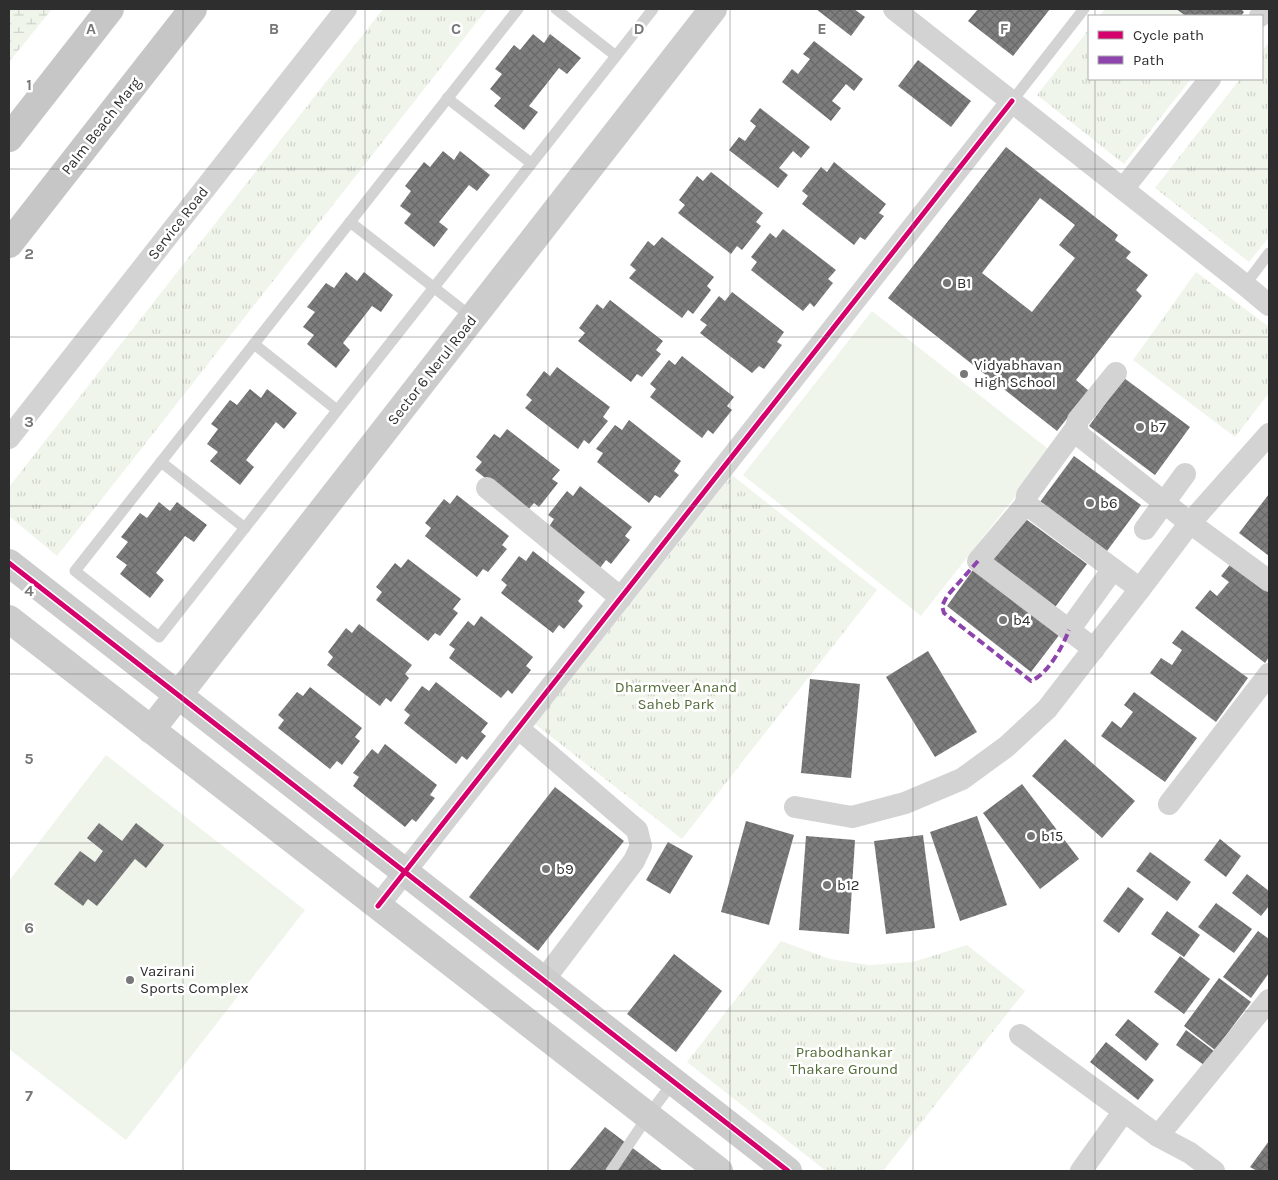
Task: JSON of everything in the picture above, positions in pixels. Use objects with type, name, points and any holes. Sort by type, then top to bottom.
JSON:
[{"type":"main road","points":[[9,138],[110,9]]},
{"type":"main road","name":"Palm Beach Marg","points":[[9,244],[193,9]]},
{"type":"street","name":"Service Road","points":[[9,438],[346,9]]},
{"type":"street","name":"Sector 6 Nerul Road","points":[[151,730],[713,9]]},
{"type":"street","points":[[894,9],[1269,305]]},
{"type":"street","points":[[1123,189],[1209,80]]},
{"type":"street","points":[[378,906],[1012,101]]},
{"type":"street","points":[[1094,648],[978,561],[1026,504],[1027,495],[1076,428],[1078,420],[1116,373]]},
{"type":"street","points":[[1076,428],[1080,436],[1164,503],[1269,581]]},
{"type":"street","points":[[795,808],[852,817],[905,803],[962,779],[1006,747],[1047,709],[1190,523],[1269,434]]},
{"type":"street","points":[[1146,529],[1185,474]]},
{"type":"street","points":[[487,488],[621,598]]},
{"type":"street","points":[[1026,504],[1140,589]]},
{"type":"street","points":[[9,563],[788,1171]]},
{"type":"street","points":[[1069,630],[1113,569]]},
{"type":"street","points":[[9,619],[719,1171]]},
{"type":"street","points":[[1169,804],[1269,674]]},
{"type":"street","points":[[518,728],[636,830],[641,846],[634,861],[543,981]]},
{"type":"street","points":[[1158,1136],[1269,1000]]},
{"type":"street","points":[[1020,1035],[1158,1136],[1190,1153],[1214,1171]]},
{"type":"street","points":[[1081,1171],[1124,1111]]},
{"type":"lane","points":[[518,9],[75,571],[159,637],[653,9]]},
{"type":"lane","points":[[556,9],[616,56]]},
{"type":"lane","points":[[1012,101],[1084,9]]},
{"type":"lane","points":[[448,98],[531,164]]},
{"type":"lane","points":[[350,222],[473,318]]},
{"type":"lane","points":[[1245,285],[1269,253]]},
{"type":"lane","points":[[254,344],[337,410]]},
{"type":"lane","points":[[161,462],[245,528]]},
{"type":"lane","points":[[611,1171],[673,1082]]},
{"type":"green space","points":[[9,9],[52,9],[9,62]]},
{"type":"green space","points":[[383,9],[487,9],[57,556],[9,516],[9,487]]},
{"type":"green space","points":[[1105,9],[1176,9],[1185,15],[1100,15]]},
{"type":"green space","points":[[1088,30],[1088,80],[1190,80],[1124,164],[1037,95]]},
{"type":"green space","points":[[1269,42],[1269,237],[1249,262],[1155,188],[1239,80],[1263,80],[1263,50]]},
{"type":"green space","points":[[1196,272],[1269,327],[1269,393],[1235,437],[1133,360]]},
{"type":"green space","points":[[872,311],[1051,451],[921,616],[743,475]]},
{"type":"green space","name":"Dharmveer Anand Saheb Park","points":[[732,475],[877,590],[682,839],[535,724]]},
{"type":"green space","name":"Vazirani Sports Complex","points":[[106,755],[305,910],[126,1140],[9,1049],[9,881]]},
{"type":"green space","name":"Prabodhankar Thakare Ground","points":[[781,941],[830,959],[869,965],[913,962],[967,945],[1025,991],[883,1171],[826,1171],[687,1062]]},
{"type":"building","points":[[816,9],[854,9],[865,17],[851,36]]},
{"type":"building","points":[[978,9],[1050,9],[1013,56],[968,21]]},
{"type":"building","points":[[1176,9],[1241,9],[1244,12],[1242,15],[1185,15]]},
{"type":"building","points":[[533,34],[544,43],[550,34],[581,58],[567,74],[559,68],[529,106],[538,112],[524,130],[494,106],[501,98],[490,89],[502,74],[495,69],[514,45],[520,50]]},
{"type":"building","points":[[814,41],[863,79],[854,91],[846,84],[832,101],[841,108],[831,121],[782,82],[792,69],[798,74],[810,59],[803,54]]},
{"type":"building","points":[[918,60],[971,101],[951,127],[898,86]]},
{"type":"building","points":[[760,108],[810,147],[801,158],[793,151],[779,168],[788,175],[778,188],[729,150],[739,137],[745,141],[756,126],[750,121]]},
{"type":"building","name":"B1","points":[[1006,147],[1118,235],[1115,240],[1131,252],[1126,258],[1148,275],[1136,290],[1142,296],[1076,380],[1089,391],[1057,431],[888,298]],"holes":[[[1040,198],[1075,225],[1059,245],[1075,258],[1032,312],[982,273]]]},
{"type":"building","points":[[443,151],[454,160],[460,151],[490,175],[477,191],[469,185],[439,222],[448,229],[434,247],[404,223],[411,214],[400,206],[411,191],[405,186],[424,162],[430,167]]},
{"type":"building","points":[[834,162],[886,204],[879,213],[884,216],[865,240],[860,237],[854,245],[802,204],[808,196],[802,191],[821,167],[827,172]]},
{"type":"building","points":[[711,172],[763,213],[756,222],[761,226],[742,250],[737,246],[731,254],[678,213],[685,205],[679,200],[697,176],[703,181]]},
{"type":"building","points":[[783,229],[836,270],[828,279],[833,283],[814,307],[810,303],[803,311],[751,270],[757,262],[751,257],[770,233],[776,238]]},
{"type":"building","points":[[662,237],[714,277],[707,286],[711,290],[693,314],[688,310],[682,318],[629,278],[636,270],[630,265],[648,241],[654,246]]},
{"type":"building","points":[[346,272],[357,281],[364,272],[393,295],[381,312],[372,306],[343,343],[350,350],[336,368],[307,344],[314,335],[303,327],[315,312],[307,307],[326,283],[334,288]]},
{"type":"building","points":[[732,292],[784,332],[777,342],[782,345],[764,369],[759,366],[752,373],[700,333],[707,325],[700,320],[719,296],[725,301]]},
{"type":"building","points":[[610,300],[663,341],[656,350],[661,354],[642,377],[637,374],[631,382],[578,341],[585,333],[579,328],[597,304],[603,309]]},
{"type":"building","points":[[682,356],[734,397],[727,406],[732,410],[713,434],[708,430],[702,438],[650,397],[656,389],[650,384],[669,360],[675,365]]},
{"type":"building","points":[[557,367],[610,407],[603,417],[608,421],[589,444],[584,440],[578,449],[525,408],[532,400],[526,395],[544,371],[550,376]]},
{"type":"building","name":"b7","points":[[1124,378],[1190,427],[1155,475],[1089,426]]},
{"type":"building","points":[[250,389],[261,398],[267,389],[297,413],[284,429],[276,422],[246,460],[254,467],[240,485],[210,461],[218,452],[207,444],[218,429],[211,424],[230,400],[237,405]]},
{"type":"building","points":[[629,420],[681,461],[674,471],[679,475],[660,498],[655,495],[649,503],[597,462],[603,453],[596,449],[615,425],[622,430]]},
{"type":"building","points":[[507,429],[560,470],[552,479],[558,483],[539,507],[534,503],[527,511],[475,470],[482,462],[476,457],[494,434],[500,438]]},
{"type":"building","name":"b6","points":[[1074,456],[1141,505],[1107,551],[1040,502]]},
{"type":"building","points":[[580,486],[632,527],[625,536],[630,540],[611,564],[606,560],[600,568],[548,528],[554,519],[548,515],[567,491],[573,496]]},
{"type":"building","points":[[1269,494],[1269,556],[1239,533]]},
{"type":"building","points":[[457,495],[509,536],[502,545],[507,549],[488,572],[483,569],[477,577],[425,536],[431,528],[425,523],[444,499],[450,504]]},
{"type":"building","points":[[159,502],[170,511],[177,502],[207,525],[194,542],[185,536],[156,573],[164,580],[150,598],[120,574],[127,565],[116,557],[128,542],[121,537],[140,513],[147,518]]},
{"type":"building","points":[[1023,517],[1087,564],[1053,610],[989,562]]},
{"type":"building","points":[[533,551],[585,592],[578,601],[583,606],[564,629],[559,625],[553,633],[501,593],[507,585],[501,580],[519,556],[526,561]]},
{"type":"building","points":[[408,559],[461,599],[453,609],[458,613],[440,636],[435,633],[428,641],[376,600],[382,592],[376,587],[395,563],[401,568]]},
{"type":"building","points":[[1232,562],[1269,592],[1269,657],[1265,663],[1195,608],[1210,590],[1217,596],[1229,582],[1221,576]]},
{"type":"building","name":"b4","points":[[973,570],[1060,634],[1031,672],[947,606]]},
{"type":"building","points":[[481,616],[533,657],[526,666],[531,670],[512,694],[508,690],[501,698],[449,658],[455,649],[449,645],[468,621],[474,626]]},
{"type":"building","points":[[359,624],[412,665],[405,674],[409,678],[391,702],[386,698],[380,706],[327,665],[333,657],[328,652],[346,628],[352,633]]},
{"type":"building","points":[[1182,630],[1248,678],[1216,722],[1150,673],[1161,658],[1172,665],[1182,650],[1172,643]]},
{"type":"building","points":[[928,651],[977,732],[935,757],[886,677]]},
{"type":"building","points":[[810,679],[860,684],[851,778],[801,773]]},
{"type":"building","points":[[436,682],[488,723],[481,732],[486,736],[467,760],[462,756],[456,764],[404,723],[410,715],[404,710],[422,686],[429,691]]},
{"type":"building","points":[[310,687],[362,728],[355,737],[360,741],[342,765],[337,761],[330,769],[278,728],[284,720],[278,715],[297,692],[303,696]]},
{"type":"building","points":[[1134,692],[1197,738],[1165,782],[1101,736],[1112,721],[1121,728],[1133,712],[1124,705]]},
{"type":"building","points":[[1065,739],[1135,801],[1102,838],[1032,776]]},
{"type":"building","points":[[385,744],[437,785],[430,795],[435,798],[416,822],[412,819],[405,827],[353,786],[359,777],[353,773],[372,749],[378,754]]},
{"type":"building","name":"b15","points":[[1022,784],[1079,859],[1040,889],[983,813]]},
{"type":"building","name":"b9","points":[[555,787],[624,841],[538,951],[469,897]]},
{"type":"building","points":[[977,816],[1007,905],[960,921],[930,832]]},
{"type":"building","points":[[746,821],[794,835],[769,925],[721,912]]},
{"type":"building","points":[[99,823],[122,841],[136,823],[164,845],[146,868],[135,859],[97,906],[88,899],[83,906],[54,884],[80,851],[95,862],[103,851],[87,838]]},
{"type":"building","points":[[923,835],[935,928],[886,934],[874,841]]},
{"type":"building","name":"b12","points":[[806,836],[855,840],[849,934],[799,930]]},
{"type":"building","points":[[1220,839],[1241,856],[1226,877],[1204,860]]},
{"type":"building","points":[[668,842],[693,856],[670,894],[646,880]]},
{"type":"building","points":[[1150,852],[1191,882],[1177,901],[1136,871]]},
{"type":"building","points":[[1247,874],[1269,891],[1269,906],[1261,916],[1232,893]]},
{"type":"building","points":[[1128,887],[1144,899],[1119,933],[1103,921]]},
{"type":"building","points":[[1216,903],[1252,929],[1234,953],[1198,927]]},
{"type":"building","points":[[1167,911],[1200,935],[1184,957],[1151,934]]},
{"type":"building","points":[[1258,931],[1269,939],[1269,973],[1251,998],[1223,977]]},
{"type":"building","points":[[674,954],[722,991],[676,1052],[627,1014]]},
{"type":"building","points":[[1180,956],[1210,979],[1184,1014],[1154,992]]},
{"type":"building","points":[[1219,978],[1251,1002],[1215,1050],[1184,1026]]},
{"type":"building","points":[[1128,1019],[1159,1044],[1146,1061],[1115,1035]]},
{"type":"building","points":[[1186,1030],[1214,1051],[1204,1065],[1176,1045]]},
{"type":"building","points":[[1106,1042],[1154,1080],[1138,1100],[1090,1062]]},
{"type":"building","points":[[605,1127],[663,1171],[569,1171]]},
{"type":"building","points":[[1269,1141],[1269,1171],[1257,1171],[1250,1167]]},
{"type":"marked path","points":[[978,561],[947,596],[942,606],[944,613],[1031,681],[1049,666],[1063,644],[1069,630]]},
{"type":"cycle path","points":[[378,906],[1012,101]]},
{"type":"cycle path","points":[[9,563],[788,1171]]},
{"type":"place","name":"B1","points":[[947,283]]},
{"type":"place","name":"Vidyabhavan High School","points":[[964,374]]},
{"type":"place","name":"b7","points":[[1140,427]]},
{"type":"place","name":"b6","points":[[1090,503]]},
{"type":"place","name":"b4","points":[[1003,620]]},
{"type":"place","name":"b15","points":[[1031,836]]},
{"type":"place","name":"b9","points":[[546,869]]},
{"type":"place","name":"b12","points":[[827,885]]},
{"type":"place","name":"Vazirani Sports Complex","points":[[130,980]]}]
